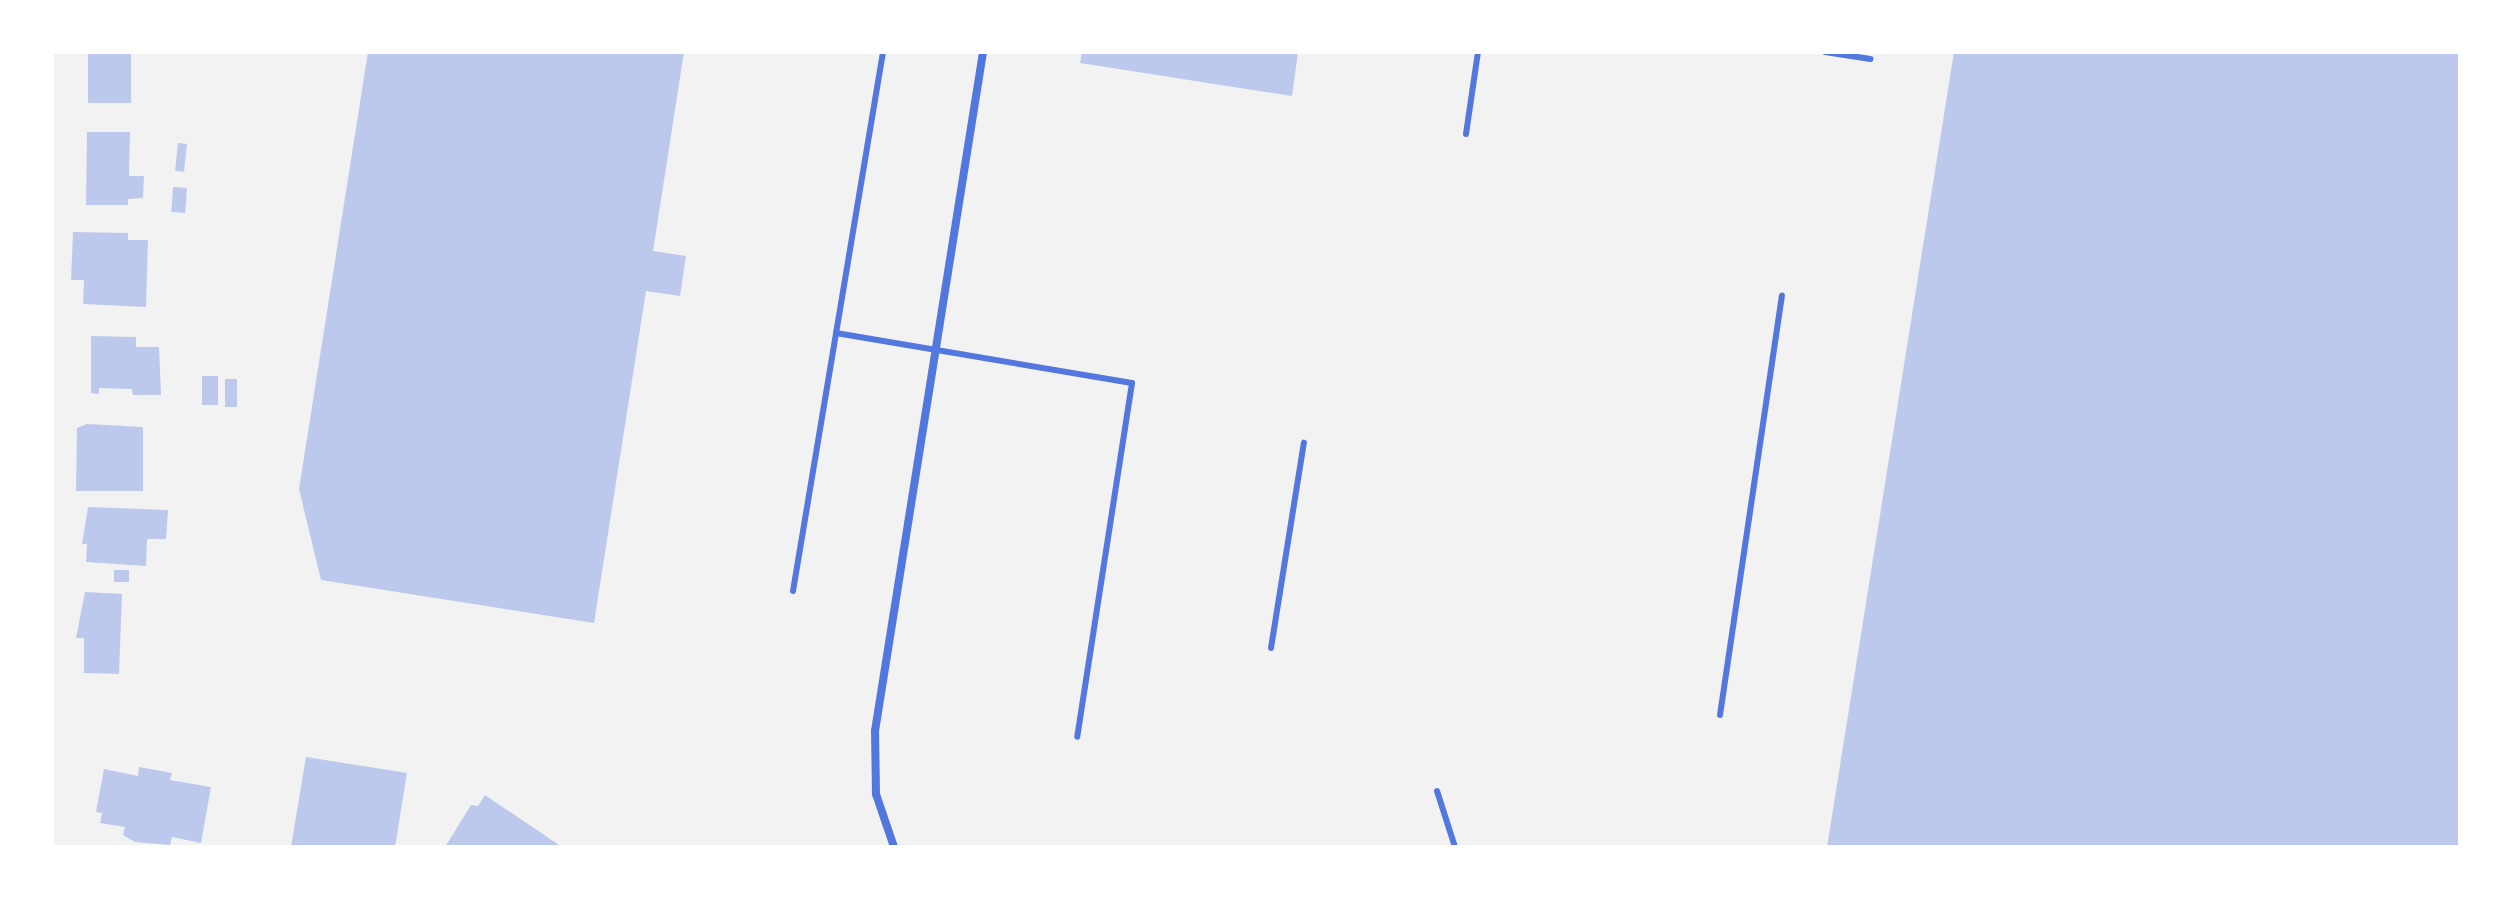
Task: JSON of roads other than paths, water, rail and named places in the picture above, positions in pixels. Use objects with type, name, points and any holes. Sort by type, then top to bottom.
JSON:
[{"type":"street","points":[[894,847],[876,794],[875,731],[983,52]]},
{"type":"lane","points":[[793,591],[883,52]]},
{"type":"lane","points":[[1466,134],[1478,52]]},
{"type":"lane","points":[[1825,52],[1870,59]]},
{"type":"lane","points":[[1720,715],[1782,296]]},
{"type":"lane","points":[[836,333],[1132,383],[1077,737]]},
{"type":"lane","points":[[1271,648],[1304,443]]},
{"type":"lane","points":[[1437,791],[1455,847]]}]
